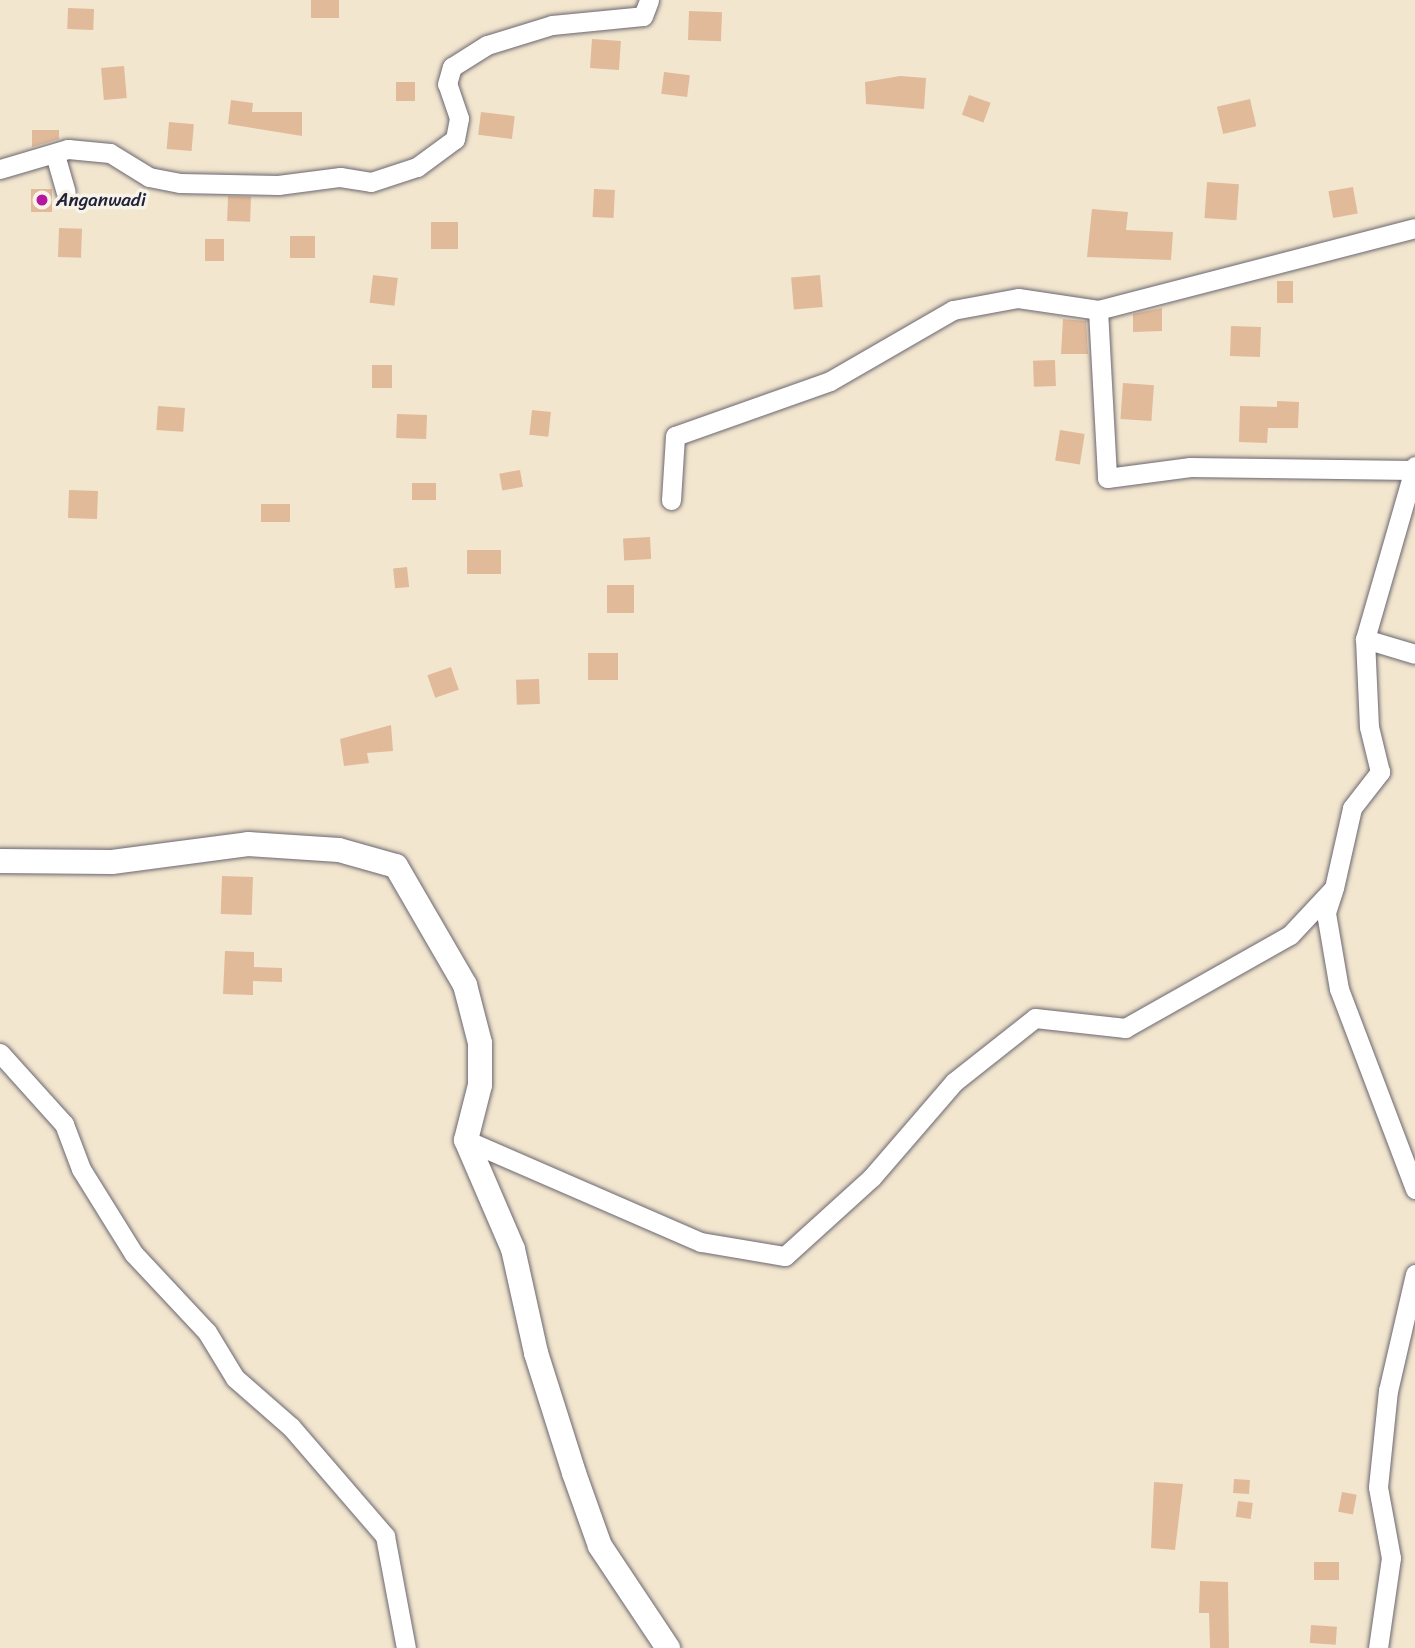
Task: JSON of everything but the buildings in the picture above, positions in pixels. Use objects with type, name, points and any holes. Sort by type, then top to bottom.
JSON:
[{"type":"street","points":[[0,169],[56,158],[68,149],[110,153],[149,177],[180,183],[278,185],[340,177],[371,181],[417,167],[455,139],[459,118],[447,84],[452,67],[487,45],[552,25],[632,20],[643,16],[649,0]]},
{"type":"street","points":[[56,158],[66,192]]},
{"type":"street","points":[[671,500],[676,436],[830,381],[953,310],[1018,298],[1098,310],[1415,228]]},
{"type":"street","points":[[1098,310],[1107,478],[1189,467],[1414,468],[1365,639],[1369,727],[1380,772],[1352,808],[1326,913],[1339,989],[1415,1189]]},
{"type":"street","points":[[1365,639],[1415,654]]},
{"type":"street","points":[[0,861],[112,862],[248,844],[339,850],[396,866],[465,985],[477,1031],[480,1085],[466,1140],[513,1249],[536,1353],[600,1546],[668,1648]]},
{"type":"street","points":[[466,1140],[701,1242],[785,1256],[872,1177],[954,1082],[1035,1018],[1125,1028],[1290,936],[1334,888]]},
{"type":"street","points":[[0,1053],[64,1124],[81,1169],[134,1254],[207,1332],[235,1378],[291,1427],[385,1536],[406,1648]]},
{"type":"street","points":[[1378,1648],[1391,1558],[1378,1487],[1388,1391],[1415,1274]]},
{"type":"place","name":"Anganwadi","points":[[42,200]]}]
